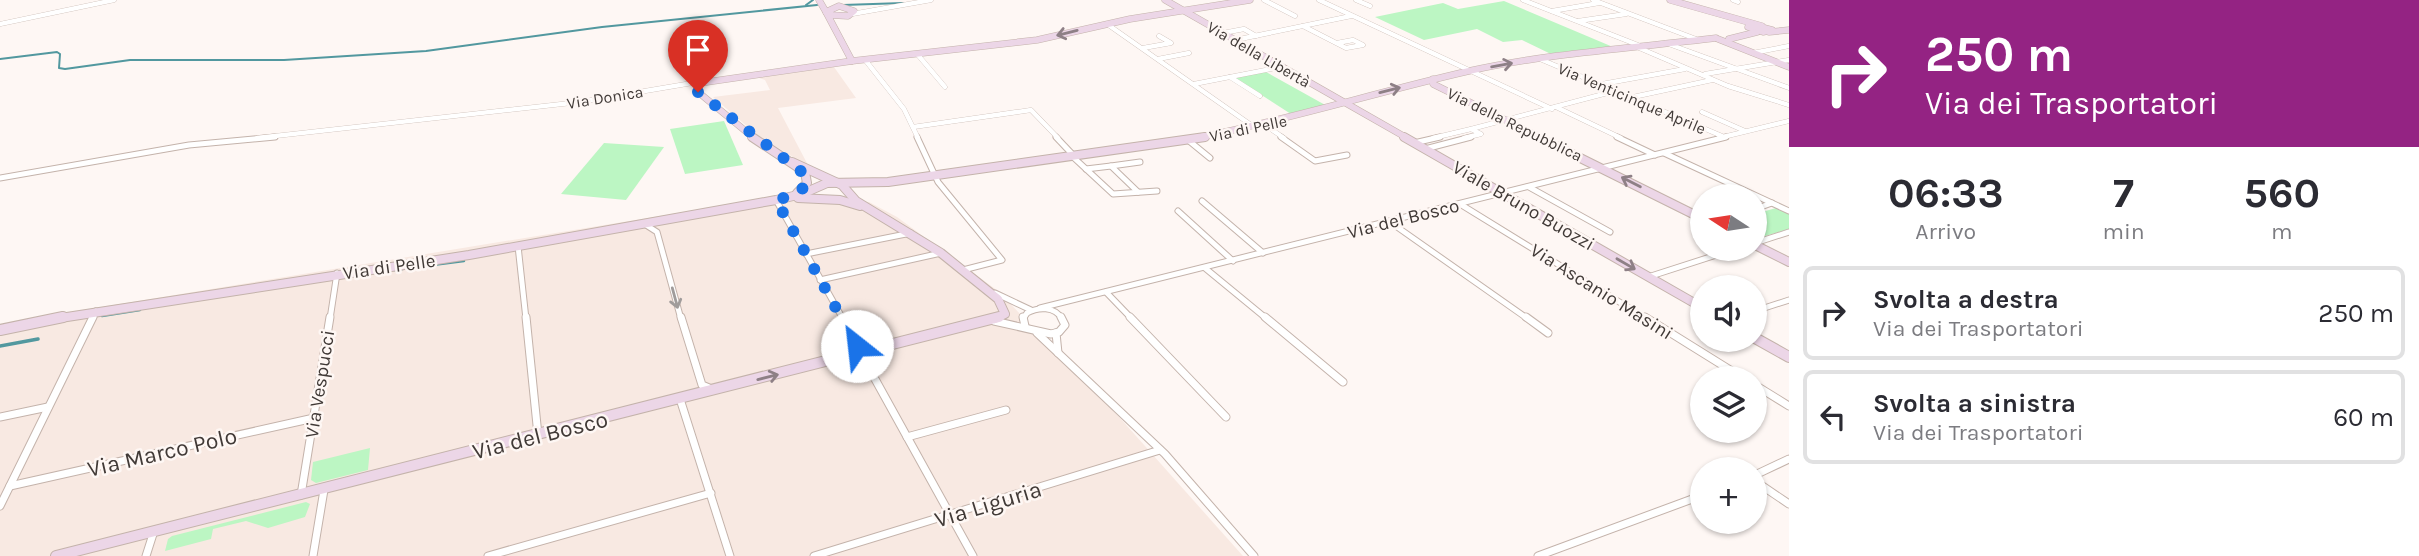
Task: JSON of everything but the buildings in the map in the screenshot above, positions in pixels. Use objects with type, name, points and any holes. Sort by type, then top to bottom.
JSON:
[{"type":"street","points":[[0,24],[114,0]]},
{"type":"street","points":[[828,14],[931,0]]},
{"type":"street","name":"Via della Libertà","points":[[1165,0],[1347,102]]},
{"type":"street","name":"Via Donica","points":[[0,178],[189,145],[377,127],[580,102],[704,81],[1037,40],[1107,24],[1250,0]]},
{"type":"street","points":[[1264,0],[1295,16]]},
{"type":"street","points":[[1319,0],[1655,155]]},
{"type":"street","points":[[1356,0],[1370,6]]},
{"type":"street","points":[[1522,0],[1641,47],[1714,80],[1789,105]]},
{"type":"street","points":[[1594,0],[1696,39]]},
{"type":"street","points":[[1670,0],[1765,29],[1787,31]]},
{"type":"street","points":[[819,1],[850,12]]},
{"type":"street","points":[[819,1],[852,61]]},
{"type":"street","points":[[1552,11],[1601,3]]},
{"type":"street","points":[[828,14],[834,7]]},
{"type":"street","points":[[834,26],[850,12]]},
{"type":"street","points":[[1576,21],[1629,13]]},
{"type":"street","points":[[1235,40],[1353,16]]},
{"type":"street","points":[[1107,24],[1255,128]]},
{"type":"street","points":[[1718,37],[1746,32],[1751,24],[1765,29]]},
{"type":"street","points":[[1303,26],[1336,43],[1346,48],[1363,45],[1353,40],[1336,43]]},
{"type":"street","points":[[1223,33],[1244,29],[1256,36]]},
{"type":"street","points":[[1718,37],[1729,39],[1765,29]]},
{"type":"street","points":[[1143,48],[1171,43],[1159,36]]},
{"type":"street","points":[[1718,37],[1789,67]]},
{"type":"street","name":"Via di Pelle","points":[[0,330],[96,311],[518,246],[777,200],[837,182],[888,182],[1188,140],[1255,128],[1470,71],[1539,59],[1718,37]]},
{"type":"street","points":[[1664,43],[1789,88]]},
{"type":"street","points":[[1753,53],[1789,46]]},
{"type":"street","points":[[1158,59],[1189,53]]},
{"type":"street","points":[[918,55],[945,87]]},
{"type":"street","name":"Via Venticinque Aprile","points":[[1539,59],[1724,137]]},
{"type":"street","points":[[1702,75],[1789,60]]},
{"type":"street","points":[[866,61],[904,109],[935,176],[1002,260],[963,270]]},
{"type":"street","points":[[1194,84],[1281,66]]},
{"type":"street","points":[[1601,85],[1687,69]]},
{"type":"street","points":[[1230,77],[1260,96]]},
{"type":"street","name":"Via della Repubblica","points":[[1434,79],[1433,84],[1690,212]]},
{"type":"street","points":[[1632,98],[1714,80]]},
{"type":"street","points":[[704,81],[698,85],[698,92],[756,140],[805,172],[807,183],[800,192],[777,200],[857,344],[857,349],[847,358]]},
{"type":"street","points":[[1423,145],[1471,129],[1615,91]]},
{"type":"street","name":"Viale Bruno Buozzi","points":[[1347,102],[1690,301]]},
{"type":"street","points":[[913,127],[1031,110],[1113,194],[1157,191]]},
{"type":"street","points":[[1702,112],[1747,131]]},
{"type":"street","name":"Via del Bosco","points":[[1031,310],[1789,121]]},
{"type":"street","points":[[1779,124],[1789,127]]},
{"type":"street","points":[[1265,125],[1315,161],[1347,155]]},
{"type":"street","points":[[1423,145],[1481,134],[1471,129]]},
{"type":"street","points":[[1188,140],[1210,158]]},
{"type":"street","points":[[1664,152],[1789,211]]},
{"type":"street","points":[[1086,169],[1140,162]]},
{"type":"street","points":[[792,163],[837,182],[856,201],[911,233],[981,284],[1004,308],[1005,314],[992,321]]},
{"type":"street","points":[[1111,166],[1138,192]]},
{"type":"street","points":[[874,211],[862,202],[859,193],[869,186],[888,182]]},
{"type":"street","points":[[1529,187],[1610,232]]},
{"type":"street","name":"Via di Pelle","points":[[777,200],[840,200],[874,211]]},
{"type":"street","points":[[1202,201],[1263,253]]},
{"type":"street","points":[[1768,204],[1772,203]]},
{"type":"street","name":"Via Ascanio Masini","points":[[1460,204],[1723,366]]},
{"type":"street","points":[[1178,211],[1233,261]]},
{"type":"street","points":[[657,232],[662,222],[682,216]]},
{"type":"street","points":[[1390,222],[1548,333]]},
{"type":"street","points":[[627,225],[648,225],[657,232],[696,373],[704,387],[724,388]]},
{"type":"street","points":[[1768,239],[1789,232]]},
{"type":"street","points":[[806,254],[911,233]]},
{"type":"street","points":[[518,246],[537,435]]},
{"type":"street","points":[[1768,251],[1789,262]]},
{"type":"street","points":[[820,280],[941,253]]},
{"type":"street","points":[[1648,277],[1698,261]]},
{"type":"street","points":[[1205,268],[1343,382]]},
{"type":"street","name":"Via Vespucci","points":[[301,495],[337,273]]},
{"type":"street","points":[[981,284],[1031,310],[1023,317],[1025,326]]},
{"type":"street","points":[[1106,292],[1226,417]]},
{"type":"street","points":[[1767,307],[1789,300]]},
{"type":"street","points":[[1059,314],[1068,302]]},
{"type":"street","points":[[1037,333],[1056,333],[1065,324],[1059,314],[1040,308]]},
{"type":"street","points":[[0,506],[96,311]]},
{"type":"street","name":"Via del Bosco","points":[[56,556],[992,321],[1025,326],[1037,333],[1160,450],[1254,556]]},
{"type":"street","points":[[1056,333],[1059,355]]},
{"type":"street","points":[[1767,345],[1789,357]]},
{"type":"street","points":[[870,370],[868,360],[879,349]]},
{"type":"street","points":[[847,358],[860,360],[870,370],[973,556]]},
{"type":"street","points":[[696,373],[693,389],[678,400],[730,556]]},
{"type":"street","points":[[1767,392],[1789,406]]},
{"type":"street","points":[[0,417],[48,408]]},
{"type":"street","points":[[907,437],[1006,410]]},
{"type":"street","name":"Via Marco Polo","points":[[9,486],[314,418]]},
{"type":"street","name":"Via Liguria","points":[[814,556],[1160,450]]},
{"type":"street","points":[[1767,469],[1789,459]]},
{"type":"street","points":[[1767,489],[1789,503]]},
{"type":"street","points":[[313,556],[324,490]]},
{"type":"street","points":[[488,556],[711,493]]},
{"type":"street","points":[[1538,556],[1690,500]]},
{"type":"street","points":[[146,556],[154,531]]},
{"type":"shaded area","points":[[834,67],[856,98],[778,108],[809,167],[756,134],[713,97],[770,90],[765,80],[754,76]]},
{"type":"shaded area","points":[[788,195],[869,202],[897,217],[998,291],[1120,418],[1243,556],[0,556],[0,328],[95,308]]},
{"type":"green space","points":[[1504,1],[1613,47],[1553,55],[1522,40],[1503,42],[1477,29],[1424,40],[1375,17],[1443,3],[1458,9]]},
{"type":"green space","points":[[1266,72],[1327,106],[1294,116],[1235,78]]},
{"type":"green space","points":[[724,121],[743,165],[685,174],[670,129]]},
{"type":"green space","points":[[604,143],[664,147],[626,200],[561,194]]},
{"type":"green space","points":[[1776,208],[1789,214],[1789,229],[1768,235],[1768,210]]},
{"type":"green space","points":[[370,448],[368,470],[316,483],[311,480],[313,462]]},
{"type":"green space","points":[[306,502],[310,504],[305,517],[268,528],[246,521],[213,529],[211,539],[165,551],[168,539],[172,536]]},
{"type":"waterway","points":[[806,5],[813,0]]},
{"type":"waterway","points":[[843,5],[903,3]]},
{"type":"waterway","points":[[0,59],[57,52],[60,54],[59,68],[65,69],[130,60],[284,60],[426,51],[602,27],[817,5]]},
{"type":"waterway","points":[[394,270],[464,261]]},
{"type":"waterway","points":[[102,316],[140,310]]},
{"type":"waterway","points":[[0,346],[38,339]]},
{"type":"route","points":[[698,92],[756,140],[802,169],[807,176],[807,183],[800,192],[776,200],[857,346]]}]
